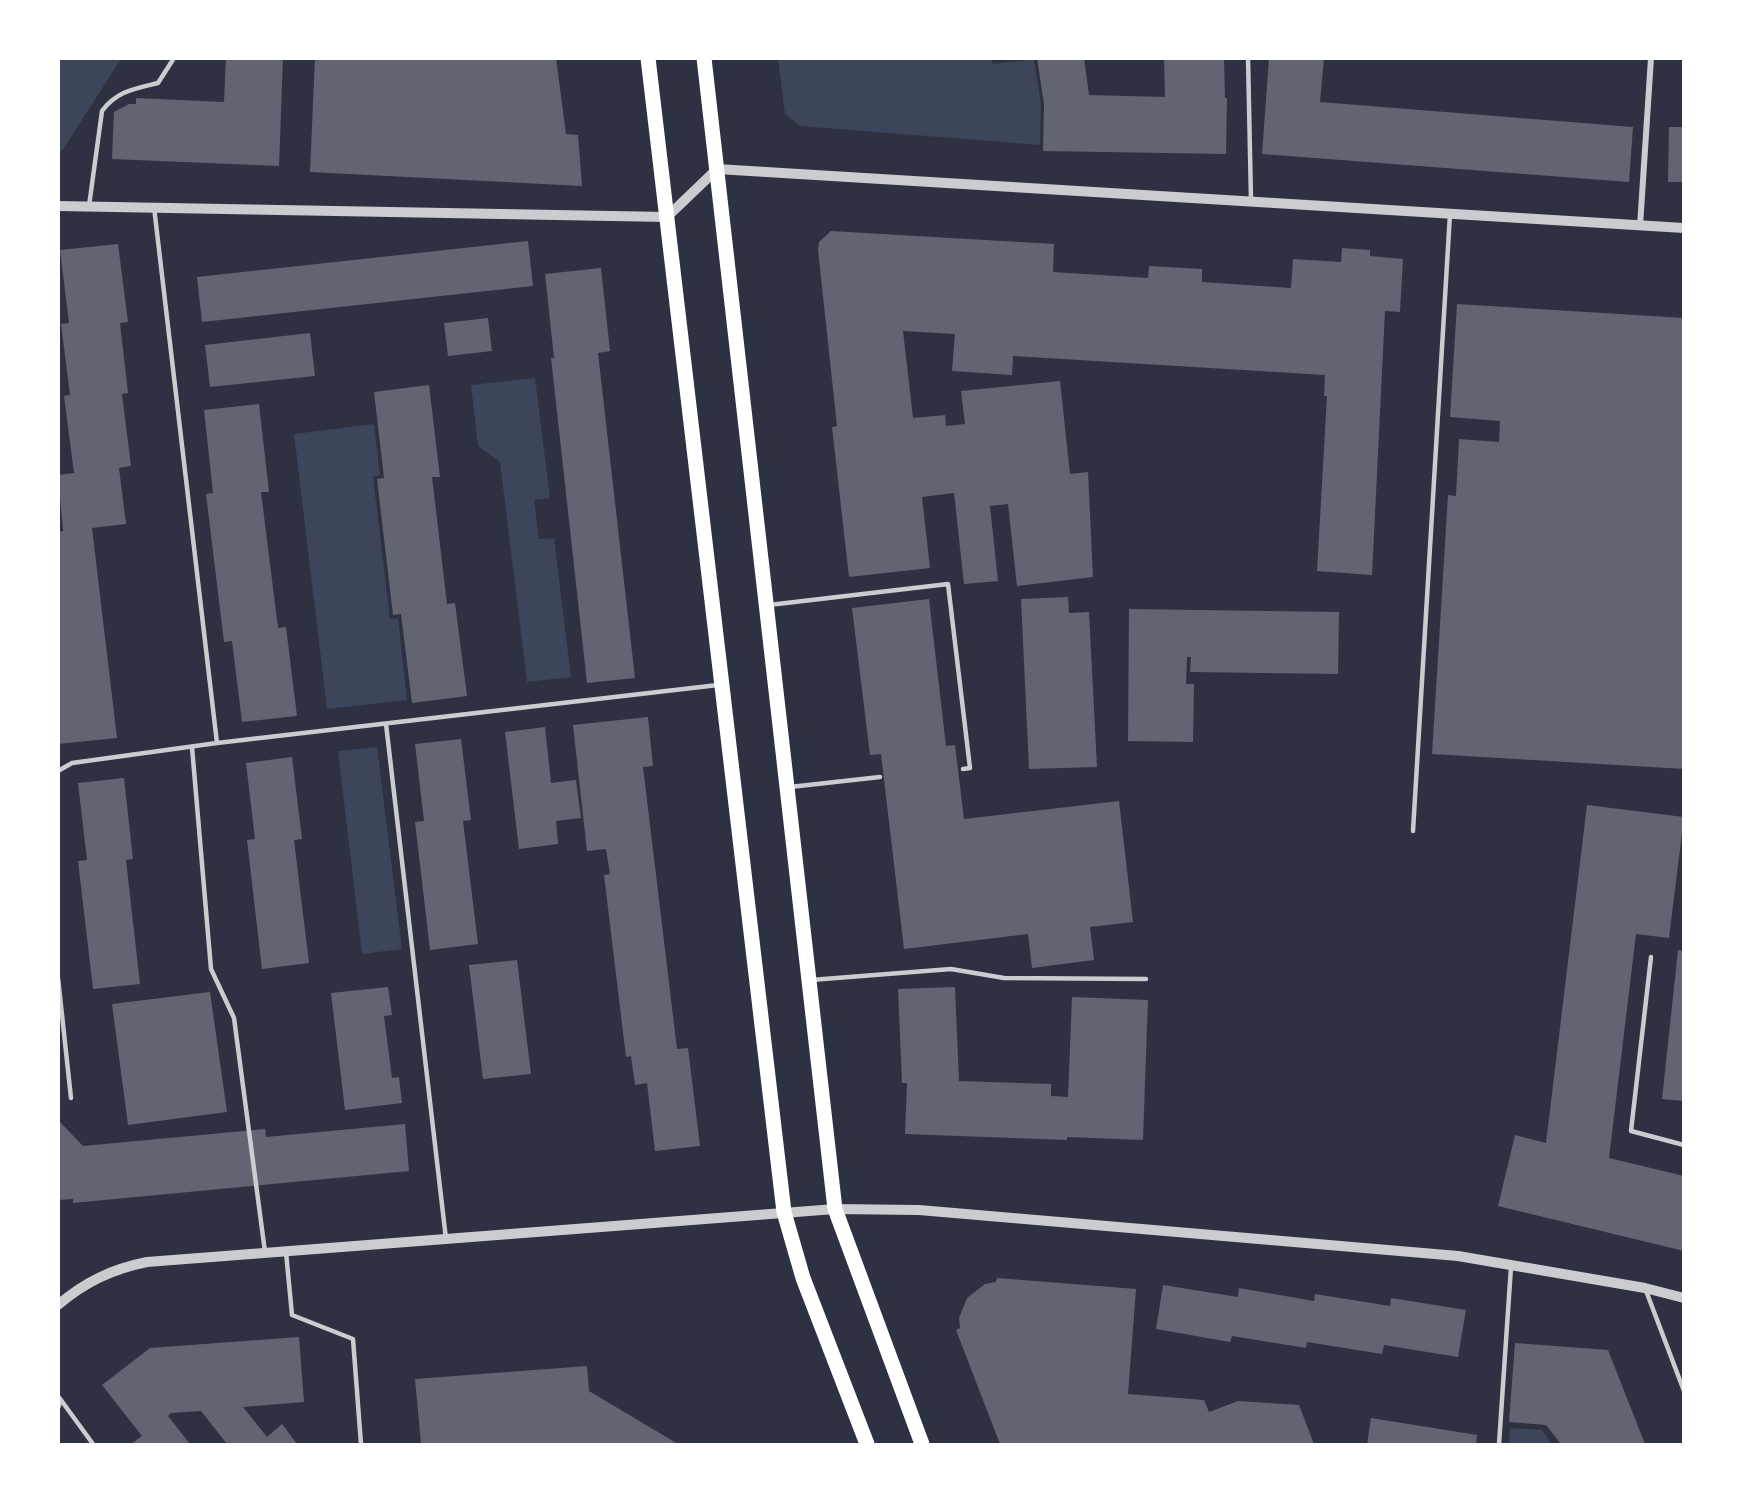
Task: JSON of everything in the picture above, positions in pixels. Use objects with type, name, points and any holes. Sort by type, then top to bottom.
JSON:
[{"type":"main road","points":[[648,58],[784,1212],[803,1278],[867,1444]]},
{"type":"main road","points":[[704,58],[835,1209],[860,1283],[922,1444]]},
{"type":"street","points":[[1640,226],[1651,58]]},
{"type":"street","points":[[58,206],[667,217],[717,169],[1683,228]]},
{"type":"street","points":[[58,1305],[99,1276],[122,1267],[147,1263],[835,1209],[919,1210],[1458,1256],[1645,1288],[1683,1298]]},
{"type":"lane","points":[[89,206],[102,111],[111,98],[124,91],[158,83],[174,58]]},
{"type":"lane","points":[[1248,58],[1251,202]]},
{"type":"lane","points":[[154,207],[217,743]]},
{"type":"lane","points":[[1413,831],[1450,214]]},
{"type":"lane","points":[[767,606],[948,584],[970,768],[963,769]]},
{"type":"lane","points":[[58,771],[72,763],[217,743],[722,685]]},
{"type":"lane","points":[[386,724],[446,1239]]},
{"type":"lane","points":[[192,747],[211,969],[234,1018],[265,1253]]},
{"type":"lane","points":[[787,788],[880,777]]},
{"type":"lane","points":[[1651,957],[1631,1131],[1683,1145]]},
{"type":"lane","points":[[809,980],[951,969],[1004,978],[1146,980]]},
{"type":"lane","points":[[58,978],[71,1098]]},
{"type":"lane","points":[[286,1251],[292,1315],[353,1339],[361,1444]]},
{"type":"lane","points":[[1499,1444],[1511,1264]]},
{"type":"lane","points":[[1645,1288],[1683,1391]]},
{"type":"lane","points":[[58,1408],[60,1398]]},
{"type":"lane","points":[[60,1398],[93,1444]]},
{"type":"shaded area","points":[[991,58],[993,64],[1034,59],[1041,104],[1040,145],[800,126],[785,114],[778,59]]},
{"type":"shaded area","points":[[58,59],[121,59],[62,151],[58,151]]},
{"type":"shaded area","points":[[535,378],[550,498],[534,500],[539,539],[554,538],[571,677],[527,682],[500,462],[478,446],[471,385]]},
{"type":"shaded area","points":[[374,424],[380,475],[373,476],[390,619],[398,618],[407,700],[327,709],[294,434]]},
{"type":"shaded area","points":[[377,747],[402,949],[362,954],[338,751]]},
{"type":"shaded area","points":[[1510,1428],[1542,1430],[1552,1444],[1509,1444]]},
{"type":"building","points":[[226,58],[283,58],[279,166],[112,159],[114,112],[129,104],[136,104],[136,98],[224,102]]},
{"type":"building","points":[[315,58],[556,58],[566,134],[578,135],[582,186],[310,172]]},
{"type":"building","points":[[1037,58],[1084,58],[1089,95],[1165,97],[1164,58],[1224,58],[1225,98],[1227,98],[1226,154],[1043,151],[1044,104]]},
{"type":"building","points":[[1269,58],[1324,58],[1320,102],[1633,127],[1629,182],[1262,154]]},
{"type":"building","points":[[1669,127],[1684,127],[1684,182],[1668,182]]},
{"type":"building","points":[[831,231],[1054,244],[1053,272],[1148,278],[1149,266],[1202,269],[1202,282],[1291,288],[1293,259],[1341,262],[1342,248],[1370,250],[1370,256],[1403,259],[1400,312],[1385,311],[1372,575],[1317,571],[1327,396],[1324,396],[1325,375],[1013,356],[1012,375],[952,371],[955,334],[903,331],[913,418],[945,415],[946,426],[965,424],[961,391],[1060,381],[1070,474],[1088,472],[1093,577],[1017,586],[1008,504],[990,506],[998,581],[964,584],[954,493],[922,497],[930,568],[849,577],[832,427],[837,426],[818,250],[819,242]]},
{"type":"building","points":[[528,241],[533,286],[202,322],[197,277]]},
{"type":"building","points":[[118,244],[128,322],[120,323],[128,393],[122,394],[131,466],[119,468],[126,524],[92,528],[117,738],[58,744],[58,532],[63,531],[58,475],[74,473],[64,396],[70,395],[61,324],[69,323],[60,250]]},
{"type":"building","points":[[601,268],[610,351],[598,353],[635,678],[587,683],[551,358],[554,358],[545,274]]},
{"type":"building","points":[[1457,304],[1684,318],[1684,769],[1432,754],[1448,495],[1456,496],[1459,439],[1499,442],[1500,421],[1450,417]]},
{"type":"building","points":[[488,318],[492,351],[448,356],[444,323]]},
{"type":"building","points":[[310,333],[315,376],[210,387],[205,345]]},
{"type":"building","points":[[429,385],[440,477],[432,477],[447,604],[455,603],[467,696],[412,703],[401,614],[393,615],[377,479],[384,478],[374,392]]},
{"type":"building","points":[[259,404],[269,492],[261,492],[278,628],[286,627],[297,716],[242,722],[232,641],[224,642],[206,494],[213,493],[204,410]]},
{"type":"building","points":[[1068,597],[1069,613],[1089,612],[1097,767],[1029,769],[1021,599]]},
{"type":"building","points":[[929,599],[946,746],[955,745],[964,819],[1119,801],[1133,922],[1090,927],[1094,960],[1032,968],[1028,934],[904,949],[881,754],[870,755],[852,608]]},
{"type":"building","points":[[1129,609],[1339,612],[1338,674],[1190,672],[1191,657],[1187,657],[1186,684],[1194,684],[1193,742],[1128,741]]},
{"type":"building","points":[[648,717],[653,766],[643,767],[677,1049],[688,1048],[700,1146],[655,1151],[647,1083],[635,1085],[631,1056],[626,1057],[604,875],[610,874],[606,849],[587,851],[573,725]]},
{"type":"building","points":[[545,727],[551,783],[576,780],[581,818],[556,821],[558,844],[519,849],[505,732]]},
{"type":"building","points":[[461,739],[471,820],[463,821],[478,944],[430,950],[415,822],[424,821],[415,744]]},
{"type":"building","points":[[292,757],[302,839],[294,840],[309,963],[262,969],[247,840],[255,839],[246,763]]},
{"type":"building","points":[[124,778],[133,859],[126,860],[140,984],[93,989],[78,861],[87,860],[78,783]]},
{"type":"building","points":[[1587,805],[1684,817],[1669,938],[1636,934],[1609,1158],[1684,1176],[1684,1251],[1498,1206],[1515,1135],[1546,1143]]},
{"type":"building","points":[[1678,950],[1684,951],[1684,1101],[1662,1099]]},
{"type":"building","points":[[517,960],[531,1074],[483,1079],[469,965]]},
{"type":"building","points":[[388,987],[392,1015],[384,1016],[392,1078],[399,1077],[402,1103],[345,1110],[331,993]]},
{"type":"building","points":[[955,987],[959,1081],[1051,1084],[1051,1096],[1068,1097],[1072,997],[1148,1000],[1143,1140],[1067,1137],[1067,1140],[905,1134],[907,1083],[902,1083],[898,989]]},
{"type":"building","points":[[210,992],[227,1112],[128,1125],[112,1004]]},
{"type":"building","points":[[58,1120],[83,1146],[265,1129],[266,1137],[405,1124],[409,1171],[73,1203],[73,1199],[58,1200]]},
{"type":"building","points":[[997,1278],[1136,1289],[1128,1394],[1204,1400],[1209,1412],[1238,1401],[1299,1405],[1314,1444],[1000,1444],[956,1330],[960,1328],[959,1318],[967,1298],[985,1284],[996,1282]]},
{"type":"building","points":[[1163,1285],[1238,1297],[1239,1288],[1314,1301],[1315,1294],[1390,1306],[1391,1298],[1466,1310],[1458,1357],[1384,1345],[1382,1354],[1307,1342],[1306,1348],[1232,1336],[1230,1342],[1156,1329]]},
{"type":"building","points":[[299,1337],[304,1402],[243,1407],[267,1437],[282,1424],[297,1444],[227,1444],[201,1411],[171,1413],[168,1416],[190,1444],[131,1444],[142,1436],[102,1385],[150,1348]]},
{"type":"building","points":[[1515,1343],[1608,1350],[1645,1444],[1561,1444],[1546,1425],[1509,1422]]},
{"type":"building","points":[[587,1366],[589,1391],[678,1444],[421,1444],[415,1379]]},
{"type":"building","points":[[1371,1418],[1477,1435],[1476,1444],[1367,1444]]}]
